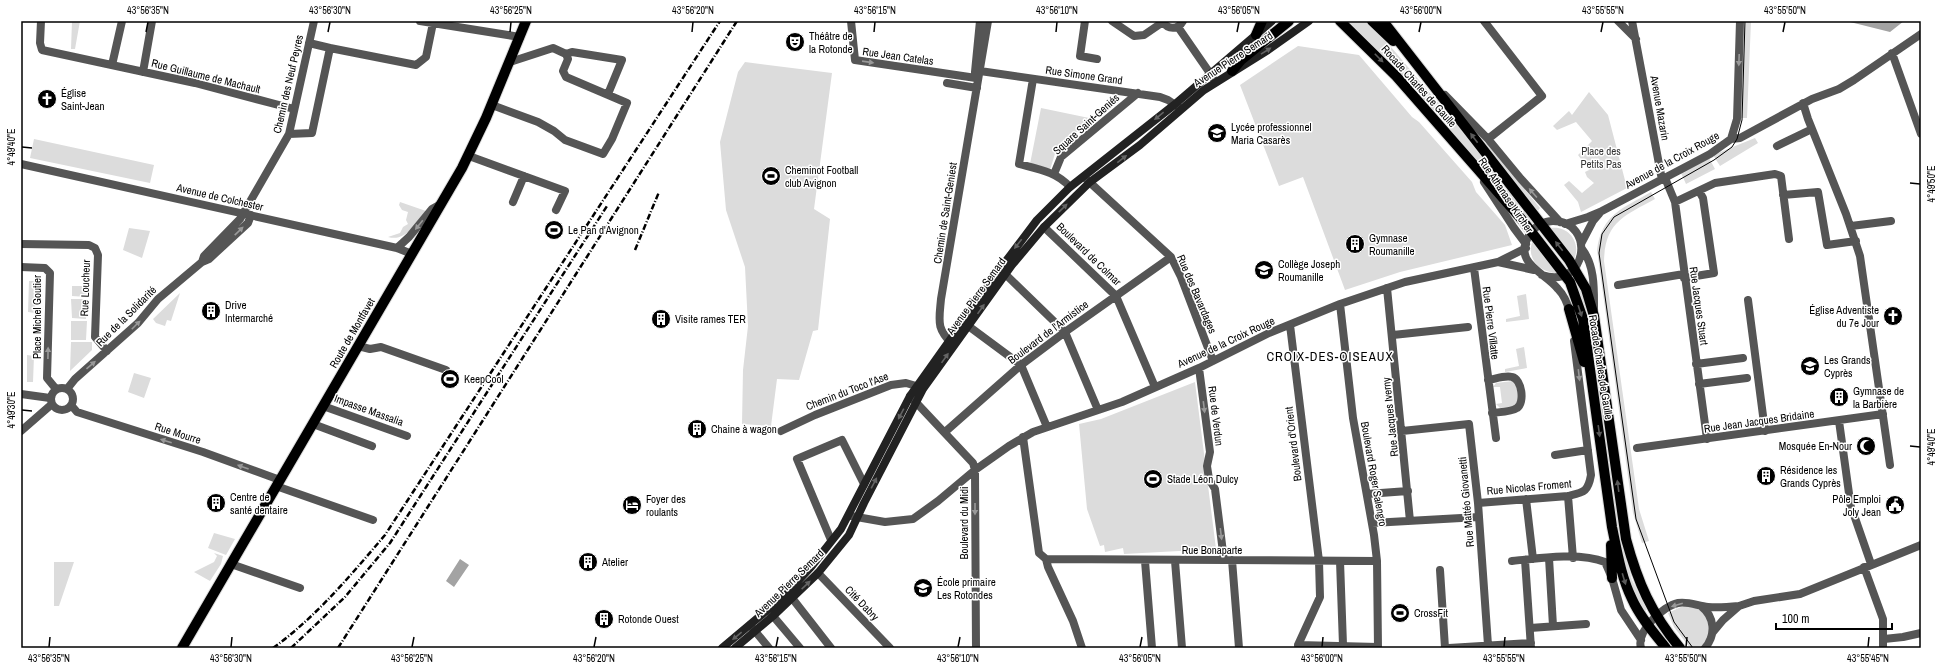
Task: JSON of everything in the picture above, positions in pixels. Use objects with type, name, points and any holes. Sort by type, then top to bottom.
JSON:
[{"type":"main road","name":"Route de Montfavet","points":[[182,648],[469,156],[492,105],[526,21]]},
{"type":"main road","points":[[1256,35],[1262,21]]},
{"type":"main road","name":"Avenue Pierre Semard","points":[[735,648],[753,628],[770,613],[811,567],[841,529],[910,396],[920,387],[1038,220],[1070,187],[1174,104],[1272,21]]},
{"type":"main road","points":[[1232,71],[1241,60],[1289,21]]},
{"type":"main road","name":"Avenue Pierre Semard","points":[[1003,271],[1044,227],[1090,182],[1140,145],[1182,108],[1216,82],[1268,50],[1309,21]]},
{"type":"main road","name":"Rocade Charles de Gaulle","points":[[1340,21],[1396,76],[1532,232],[1570,282],[1583,319],[1612,527],[1619,559],[1631,598],[1648,625],[1666,648]]},
{"type":"main road","points":[[1372,21],[1409,55]]},
{"type":"main road","name":"Rocade Charles de Gaulle","points":[[1383,21],[1542,224],[1575,268],[1586,289],[1594,316],[1626,539],[1641,586],[1656,617],[1680,648]]},
{"type":"main road","points":[[1390,21],[1409,55]]},
{"type":"main road","points":[[1569,309],[1594,392]]},
{"type":"main road","name":"Avenue Pierre Semard","points":[[770,613],[792,598],[818,573],[849,535],[856,517],[916,403],[920,387]]},
{"type":"main road","points":[[1612,527],[1612,578]]},
{"type":"main road","name":"Avenue Pierre Semard","points":[[722,648],[753,628]]},
{"type":"street","name":"Rue Guillaume de Machault","points":[[41,21],[40,43],[42,50],[195,83],[294,109]]},
{"type":"street","points":[[112,65],[122,21]]},
{"type":"street","points":[[143,72],[152,21]]},
{"type":"street","name":"Chemin des Neuf Peyres","points":[[242,213],[268,173],[289,134],[314,21]]},
{"type":"street","points":[[420,21],[520,37]]},
{"type":"street","name":"Rue Jean Catelas","points":[[851,21],[855,60],[978,76]]},
{"type":"street","name":"Chemin de Saint-Geniest","points":[[978,76],[974,71],[980,21]]},
{"type":"street","name":"Chemin de Saint-Geniest","points":[[951,343],[939,327],[941,299],[988,21]]},
{"type":"street","points":[[1085,21],[1080,56],[1097,59]]},
{"type":"street","points":[[1112,21],[1134,36],[1144,35],[1162,22],[1168,27],[1181,24],[1216,82]]},
{"type":"street","points":[[1484,21],[1542,96],[1488,139]]},
{"type":"street","points":[[1618,21],[1636,39]]},
{"type":"street","name":"Avenue Mazarin","points":[[1632,21],[1663,179]]},
{"type":"street","points":[[1731,139],[1737,119],[1740,21]]},
{"type":"street","points":[[309,43],[416,65],[426,57],[433,23]]},
{"type":"street","name":"Avenue de la Croix Rouge","points":[[1542,224],[1547,222],[1562,223],[1588,218],[1600,212],[1710,154],[1731,139],[1740,138],[1759,129],[1803,103],[1839,89],[1921,34]]},
{"type":"street","points":[[289,134],[312,133],[330,48]]},
{"type":"street","points":[[510,62],[553,48],[566,54],[572,52],[622,60],[608,94]]},
{"type":"street","points":[[1892,53],[1921,134]]},
{"type":"street","points":[[492,105],[538,122],[554,131],[565,140],[603,154],[612,139],[627,103],[566,77],[563,72],[568,59],[566,54]]},
{"type":"street","points":[[1424,73],[1488,139],[1520,179],[1562,223],[1576,232],[1592,273],[1594,290],[1594,316]]},
{"type":"street","name":"Rue Simone Grand","points":[[978,76],[1033,79],[1138,93],[1165,98],[1182,108]]},
{"type":"street","points":[[1033,79],[1019,164],[1054,174],[1065,180],[1070,187]]},
{"type":"street","points":[[947,83],[977,88]]},
{"type":"street","name":"Square Saint-Geniés","points":[[1054,174],[1061,157],[1138,93]]},
{"type":"street","points":[[1803,103],[1856,241],[1860,256],[1890,465]]},
{"type":"street","points":[[1777,146],[1812,129]]},
{"type":"street","points":[[469,156],[565,191],[556,210]]},
{"type":"street","name":"Rue Athanase Kircher","points":[[1469,159],[1526,246],[1526,256],[1534,270]]},
{"type":"street","name":"Avenue de Colchester","points":[[21,164],[397,248],[412,254]]},
{"type":"street","points":[[1675,202],[1715,183],[1775,174],[1780,176],[1790,239]]},
{"type":"street","points":[[513,202],[524,176]]},
{"type":"street","name":"Rue des Bavardages","points":[[1083,176],[1171,257],[1181,277],[1213,361]]},
{"type":"street","name":"Rue Jacques Stuart","points":[[1663,179],[1675,202],[1707,439]]},
{"type":"street","points":[[1618,285],[1714,273],[1703,198],[1699,191]]},
{"type":"street","points":[[1783,195],[1818,192],[1827,245],[1856,241]]},
{"type":"street","points":[[397,248],[410,237],[432,209],[442,204]]},
{"type":"street","points":[[1542,276],[1554,278],[1566,275],[1575,268],[1581,256],[1582,247],[1589,230],[1600,212]]},
{"type":"street","name":"Rue de la Solidarité","points":[[202,262],[204,256],[240,219],[242,213]]},
{"type":"street","name":"Rue de la Solidarité","points":[[67,389],[75,379],[138,323],[158,299],[183,280],[202,262],[209,259],[248,222],[252,215]]},
{"type":"street","points":[[1850,226],[1891,221]]},
{"type":"street","points":[[1526,246],[1532,232],[1542,224]]},
{"type":"street","name":"Boulevard de Colmar","points":[[1044,227],[1116,296],[1155,388]]},
{"type":"street","name":"Rue Loucheur","points":[[21,244],[89,245],[95,248],[98,255],[95,337],[107,351]]},
{"type":"street","name":"Avenue de la Croix Rouge","points":[[848,516],[885,522],[913,519],[938,501],[975,470],[1023,437],[1155,388],[1290,324],[1340,304],[1387,288],[1498,262],[1526,246]]},
{"type":"street","name":"Boulevard de l'Armistice","points":[[946,432],[1021,365],[1171,257]]},
{"type":"street","name":"Avenue de la Croix Rouge","points":[[1498,262],[1534,270]]},
{"type":"street","name":"Place Michel Goutier","points":[[21,267],[45,268],[50,273],[47,378],[56,389]]},
{"type":"street","name":"Rue Pierre Villatte","points":[[1474,268],[1496,438]]},
{"type":"street","points":[[1534,270],[1559,289],[1569,309],[1588,450],[1555,455]]},
{"type":"street","points":[[1003,271],[1065,332],[1098,410]]},
{"type":"street","name":"Rue Jacques Iverny","points":[[1387,288],[1393,335],[1410,521]]},
{"type":"street","points":[[1748,300],[1766,432]]},
{"type":"street","name":"Boulevard Roger Salengro","points":[[1340,304],[1353,418],[1372,523],[1377,561],[1378,648]]},
{"type":"street","points":[[965,324],[1021,365],[1047,427]]},
{"type":"street","name":"Boulevard d'Orient","points":[[1290,324],[1319,561],[1320,598],[1298,646]]},
{"type":"street","points":[[1393,335],[1468,327]]},
{"type":"street","points":[[358,346],[370,349],[381,347],[446,370]]},
{"type":"street","points":[[1696,364],[1744,358]]},
{"type":"street","name":"Rue de Verdun","points":[[1199,368],[1210,452],[1207,466],[1209,479],[1215,490],[1228,560],[1239,648]]},
{"type":"street","points":[[1488,380],[1511,376],[1515,378],[1519,382],[1522,398],[1521,405],[1516,409],[1492,413]]},
{"type":"street","points":[[1699,384],[1747,378]]},
{"type":"street","name":"Chemin du Toco l'Ase","points":[[781,431],[815,415],[891,385],[906,383],[920,387]]},
{"type":"street","points":[[21,394],[51,401],[56,409],[63,410],[71,406],[72,395],[67,389],[56,389],[51,401],[21,431]]},
{"type":"street","points":[[910,396],[946,432],[972,463],[975,470]]},
{"type":"street","name":"Rue Mourre","points":[[71,406],[78,412],[203,452],[374,520]]},
{"type":"street","name":"Impasse Massalia","points":[[323,406],[407,436]]},
{"type":"street","name":"Rue Jean Jacques Bridaine","points":[[1637,448],[1766,432],[1883,414]]},
{"type":"street","points":[[1839,421],[1852,512],[1882,619],[1884,648]]},
{"type":"street","points":[[313,424],[372,446]]},
{"type":"street","name":"Rue Mattéo Giovanetti","points":[[1402,431],[1469,424],[1478,502],[1488,645]]},
{"type":"street","points":[[1023,437],[1039,553],[1046,559],[1048,567],[1073,621],[1082,648]]},
{"type":"street","points":[[831,540],[797,459],[842,440],[864,484]]},
{"type":"street","name":"Rue Nicolas Froment","points":[[1478,502],[1568,496],[1582,493],[1589,486],[1592,475],[1588,450]]},
{"type":"street","name":"Boulevard du Midi","points":[[975,470],[976,648]]},
{"type":"street","points":[[1367,494],[1408,491]]},
{"type":"street","points":[[1568,496],[1573,558]]},
{"type":"street","points":[[1449,648],[1488,645],[1531,645],[1526,499]]},
{"type":"street","points":[[1372,523],[1479,517]]},
{"type":"street","points":[[1641,644],[1648,625],[1656,617],[1677,603],[1690,603],[1700,606],[1740,606],[1754,601],[1800,594],[1921,545]]},
{"type":"street","points":[[1549,558],[1553,626]]},
{"type":"street","points":[[1512,561],[1573,558],[1597,559],[1605,562],[1612,578],[1621,610],[1641,644]]},
{"type":"street","name":"Rue Bonaparte","points":[[1046,559],[1144,561],[1377,561]]},
{"type":"street","points":[[1144,561],[1152,648]]},
{"type":"street","points":[[1175,561],[1182,648]]},
{"type":"street","points":[[1340,561],[1343,645]]},
{"type":"street","points":[[231,564],[300,588]]},
{"type":"street","points":[[1440,570],[1445,648]]},
{"type":"street","name":"Cité Dabry","points":[[818,573],[890,648]]},
{"type":"street","points":[[792,598],[831,648]]},
{"type":"street","points":[[1700,606],[1711,617],[1713,632]]},
{"type":"street","points":[[1708,646],[1713,632],[1723,620],[1740,606]]},
{"type":"street","points":[[770,613],[800,648]]},
{"type":"street","points":[[1530,628],[1586,624]]},
{"type":"street","points":[[753,628],[769,648]]},
{"type":"street","points":[[1884,639],[1921,633]]},
{"type":"street","points":[[1298,646],[1343,645],[1378,648]]},
{"type":"green space","points":[[72,21],[80,21],[75,49],[71,49]]},
{"type":"green space","points":[[1346,21],[1369,21],[1446,112],[1530,217],[1527,219],[1495,179]]},
{"type":"green space","points":[[1743,21],[1751,21],[1747,118],[1739,118]]},
{"type":"green space","points":[[1298,46],[1359,55],[1412,117],[1419,122],[1472,182],[1476,192],[1505,225],[1512,245],[1400,272],[1345,290],[1303,177],[1279,186],[1240,85]]},
{"type":"green space","name":"Cheminot Football club Avignon","points":[[745,62],[832,73],[814,209],[830,219],[818,330],[813,331],[799,380],[777,379],[771,426],[742,424],[743,370],[748,326],[745,267],[726,210],[720,142],[738,72]]},
{"type":"green space","name":"Place des Petits Pas","points":[[1589,92],[1608,115],[1627,188],[1581,212],[1578,202],[1564,185],[1569,181],[1582,193],[1594,183],[1587,177],[1585,172],[1589,170],[1578,155],[1592,141],[1576,122],[1557,130],[1553,126],[1569,111],[1572,115]]},
{"type":"green space","points":[[1041,108],[1094,119],[1057,147],[1050,170],[1030,164]]},
{"type":"green space","points":[[1755,138],[1758,143],[1720,166],[1713,155]]},
{"type":"green space","points":[[34,139],[154,165],[150,183],[30,158]]},
{"type":"green space","points":[[1487,143],[1540,208],[1537,212],[1485,145]]},
{"type":"green space","points":[[1709,158],[1715,169],[1686,184],[1681,173]]},
{"type":"green space","points":[[1651,192],[1655,199],[1634,210],[1618,222],[1612,229],[1605,248],[1604,261],[1639,509],[1649,541],[1642,543],[1633,513],[1597,250],[1603,228],[1609,220],[1622,208]]},
{"type":"green space","points":[[400,202],[426,211],[405,234],[400,237],[388,237],[400,233],[403,227],[408,224],[406,220],[408,212],[402,210],[399,205]]},
{"type":"green space","points":[[129,228],[150,231],[142,258],[123,250]]},
{"type":"green space","points":[[1551,228],[1563,229],[1572,236],[1576,247],[1574,259]]},
{"type":"green space","points":[[1533,240],[1557,273],[1545,270],[1536,263],[1531,253]]},
{"type":"green space","points":[[29,281],[36,281],[35,313],[28,312]]},
{"type":"green space","points":[[1577,281],[1589,313],[1626,557],[1632,580],[1647,609],[1644,612],[1633,592],[1620,549],[1587,319],[1575,282]]},
{"type":"green space","points":[[72,286],[87,286],[87,297],[72,296]]},
{"type":"green space","points":[[180,293],[171,321],[167,320],[165,326],[156,323],[153,319]]},
{"type":"green space","points":[[1526,294],[1529,319],[1506,322],[1506,319],[1520,316],[1517,296]]},
{"type":"green space","points":[[71,299],[87,299],[86,319],[72,318]]},
{"type":"green space","points":[[71,321],[87,321],[86,340],[71,340]]},
{"type":"green space","points":[[71,342],[92,342],[92,350],[70,371]]},
{"type":"green space","points":[[1524,347],[1527,368],[1505,372],[1505,369],[1519,366],[1516,349]]},
{"type":"green space","points":[[27,355],[34,356],[33,382],[27,382]]},
{"type":"green space","points":[[134,373],[151,378],[144,398],[128,392]]},
{"type":"green space","points":[[1513,381],[1519,393],[1516,406],[1500,408],[1496,404],[1502,403],[1500,387],[1493,387],[1496,383]]},
{"type":"green space","name":"Stade Léon Dulcy","points":[[1195,382],[1216,549],[1124,554],[1123,548],[1105,552],[1104,545],[1100,546],[1087,509],[1079,424],[1101,419]]},
{"type":"green space","points":[[214,533],[235,539],[226,555],[208,548]]},
{"type":"green space","points":[[214,553],[223,556],[221,564],[210,581],[194,572],[214,562],[217,556]]},
{"type":"green space","points":[[54,562],[74,562],[59,606],[54,606]]},
{"type":"green space","points":[[1683,606],[1696,608],[1702,611],[1708,621],[1708,633],[1704,644],[1700,648],[1690,648],[1674,627],[1668,613]]},
{"type":"shaded area","points":[[1846,21],[1904,21],[1890,32]]},
{"type":"shaded area","points":[[460,559],[469,565],[454,587],[446,581]]},
{"type":"tram line","points":[[1693,648],[1674,622],[1636,519],[1599,253],[1602,234],[1614,217],[1714,160],[1732,147],[1737,139],[1742,120],[1745,21]]},
{"type":"railway","points":[[273,648],[289,636],[318,609],[346,580],[385,535],[720,21]]},
{"type":"railway","points":[[338,648],[737,21]]},
{"type":"railway","points":[[635,250],[659,192]]},
{"type":"railway","points":[[291,648],[345,597],[390,543],[607,206]]},
{"type":"place","name":"Théâtre de la Rotonde","points":[[795,42]]},
{"type":"place","name":"Église Saint-Jean","points":[[47,99]]},
{"type":"place","name":"Lycée professionnel Maria Casarès","points":[[1217,133]]},
{"type":"place","name":"Cheminot Football club Avignon","points":[[771,176]]},
{"type":"place","name":"Le Pan d'Avignon","points":[[554,230]]},
{"type":"place","name":"Gymnase Roumanille","points":[[1355,244]]},
{"type":"place","name":"Collège Joseph Roumanille","points":[[1264,270]]},
{"type":"place","name":"Drive Intermarché","points":[[211,311]]},
{"type":"place","name":"Église Adventiste du 7e Jour","points":[[1893,316]]},
{"type":"place","name":"Visite rames TER","points":[[661,319]]},
{"type":"place","name":"Les Grands Cyprès","points":[[1810,366]]},
{"type":"place","name":"KeepCool","points":[[450,379]]},
{"type":"place","name":"Gymnase de la Barbière","points":[[1839,397]]},
{"type":"place","name":"Chaine à wagon","points":[[697,429]]},
{"type":"place","name":"Mosquée En-Nour","points":[[1866,446]]},
{"type":"place","name":"Résidence les Grands Cyprès","points":[[1766,476]]},
{"type":"place","name":"Stade Léon Dulcy","points":[[1153,479]]},
{"type":"place","name":"Centre de santé dentaire","points":[[216,503]]},
{"type":"place","name":"Foyer des roulants","points":[[632,505]]},
{"type":"place","name":"Pôle Emploi Joly Jean","points":[[1895,505]]},
{"type":"place","name":"Atelier","points":[[588,562]]},
{"type":"place","name":"École primaire Les Rotondes","points":[[923,588]]},
{"type":"place","name":"CrossFit","points":[[1400,613]]},
{"type":"place","name":"Rotonde Ouest","points":[[604,619]]},
{"type":"district","name":"CROIX-DES-OISEAUX","points":[[1330,356]]}]
